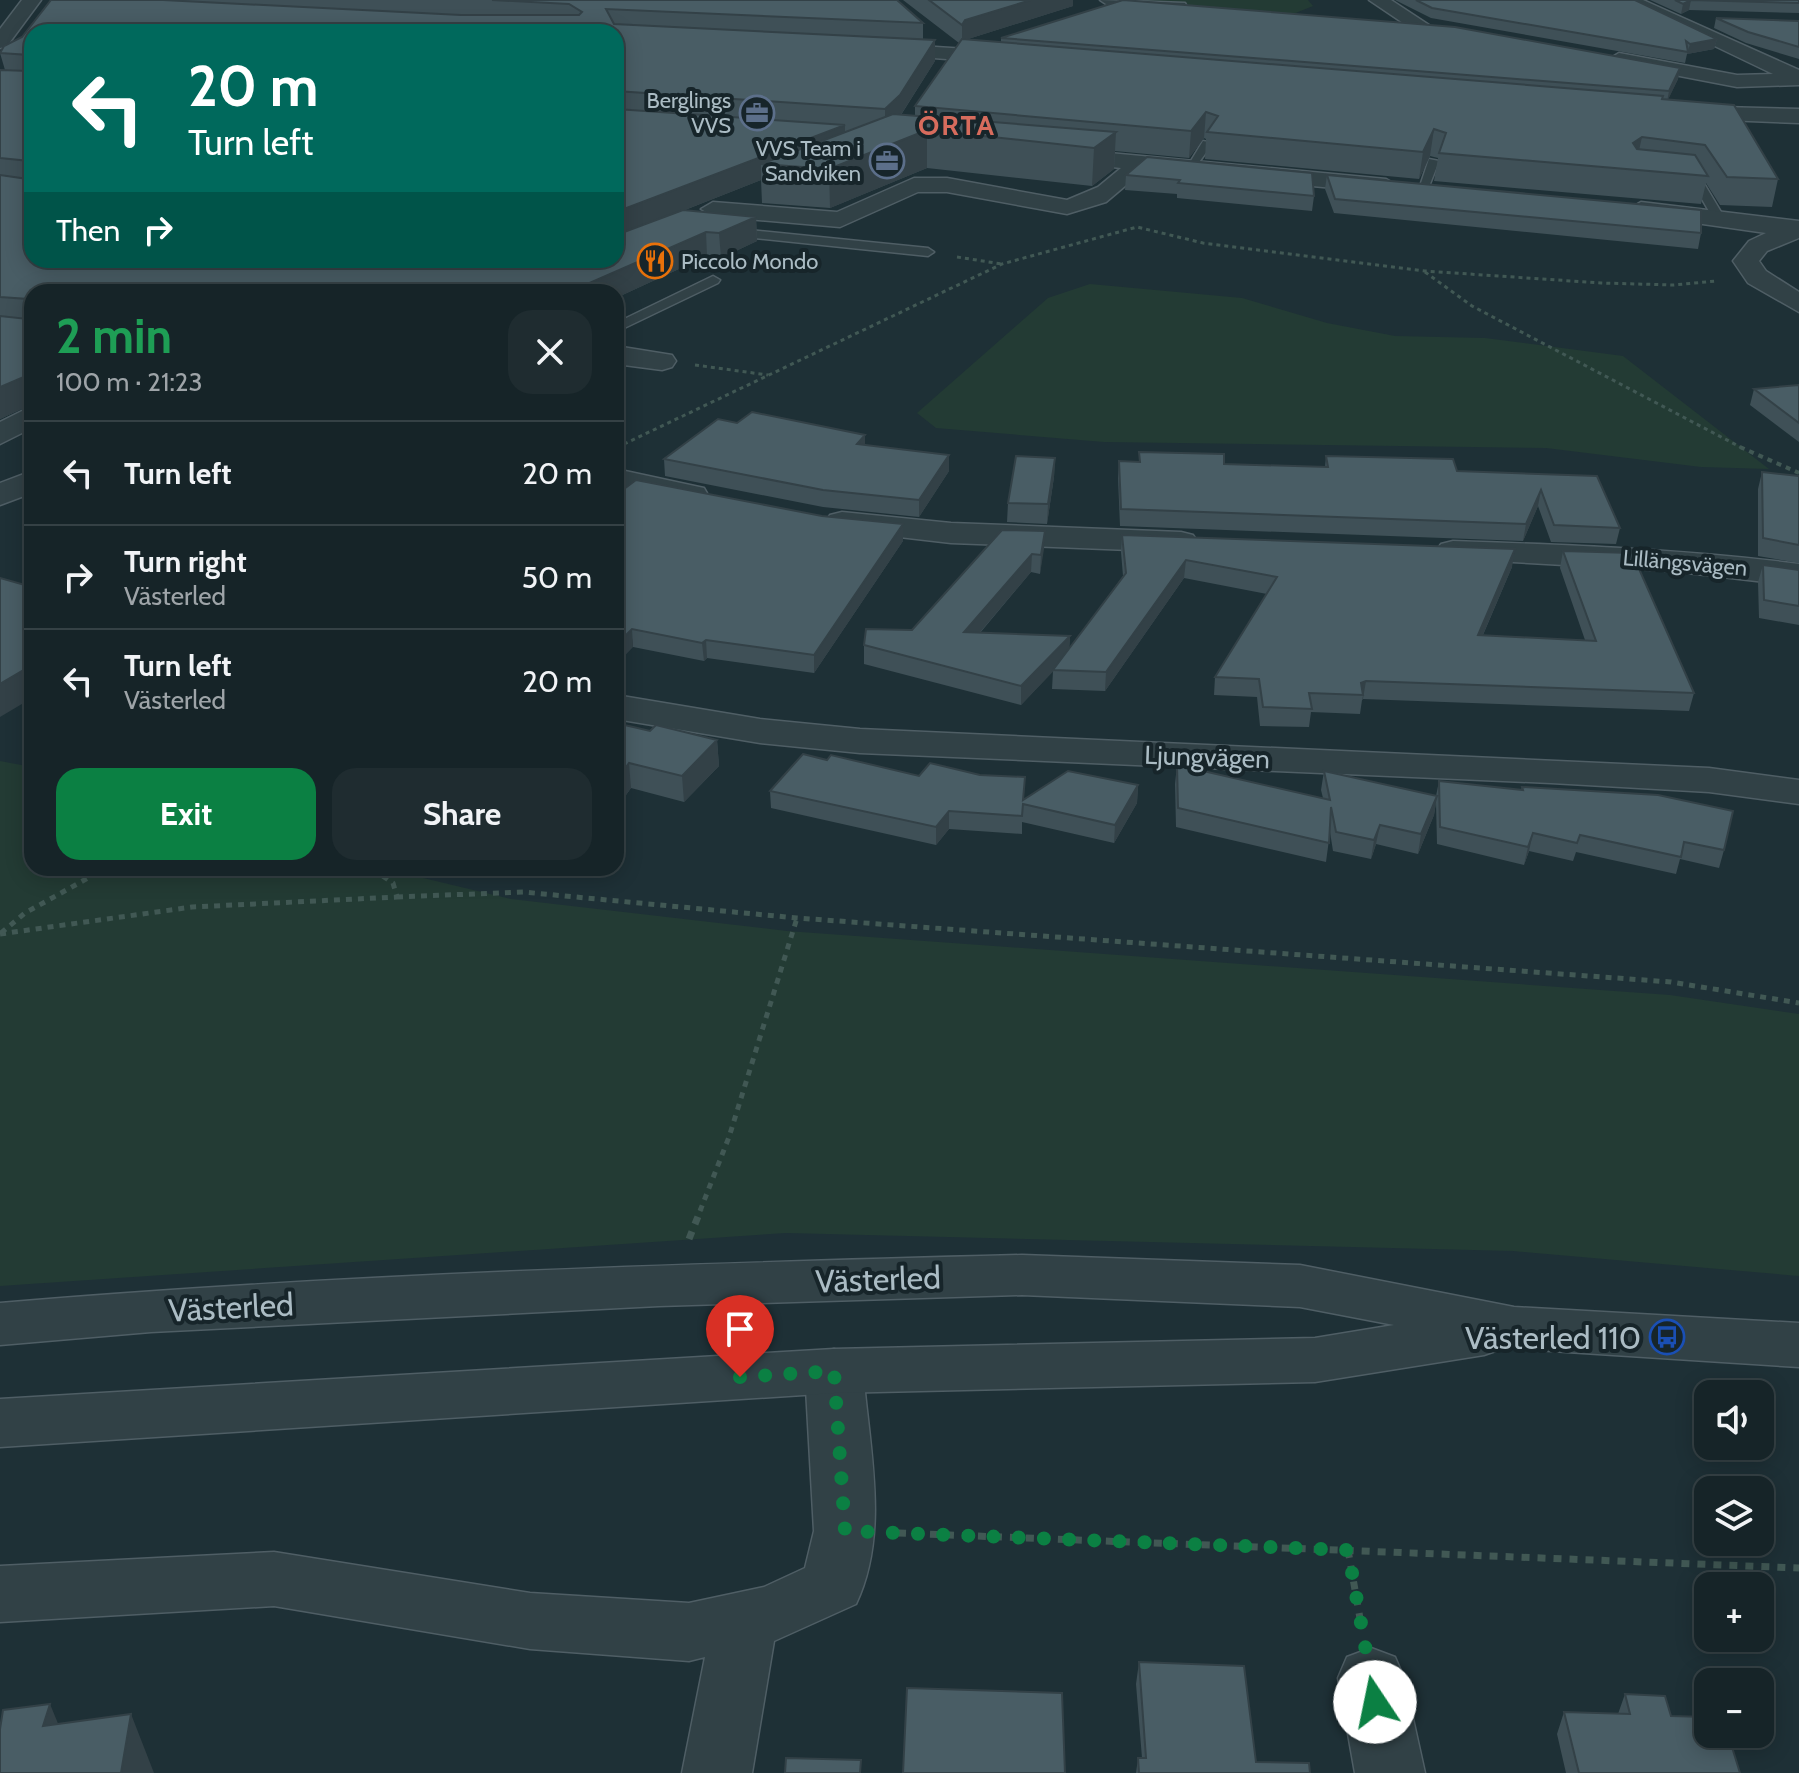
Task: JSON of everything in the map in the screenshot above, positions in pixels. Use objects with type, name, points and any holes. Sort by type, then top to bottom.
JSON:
[{"type":"street","points":[[1378,0],[1419,25]]},
{"type":"street","points":[[1628,0],[1799,78]]},
{"type":"street","points":[[1089,12],[1114,1],[1192,9]]},
{"type":"street","points":[[2,36],[31,2],[57,5]]},
{"type":"street","points":[[1670,19],[1727,20]]},
{"type":"street","points":[[1374,22],[1442,28]]},
{"type":"street","points":[[923,28],[951,53]]},
{"type":"street","points":[[951,53],[997,40]]},
{"type":"street","points":[[856,48],[1031,60]]},
{"type":"street","points":[[942,76],[950,64],[951,53]]},
{"type":"street","points":[[1600,55],[1724,79],[1799,78]]},
{"type":"street","points":[[1667,112],[1750,118],[1799,116]]},
{"type":"street","points":[[1030,153],[1453,192]]},
{"type":"street","points":[[685,220],[840,220],[914,185],[947,185],[1067,207],[1081,205],[1118,186],[1138,163]]},
{"type":"street","points":[[715,220],[758,192]]},
{"type":"street","points":[[1624,208],[1718,217],[1796,230]]},
{"type":"street","points":[[1796,230],[1770,239],[1750,253],[1746,261],[1757,277],[1799,304]]},
{"type":"street","points":[[624,356],[662,361]]},
{"type":"street","points":[[0,436],[24,420]]},
{"type":"street","points":[[0,436],[24,441]]},
{"type":"street","points":[[624,481],[724,502]]},
{"type":"street","points":[[809,518],[951,533],[1210,543]]},
{"type":"street","name":"Lillängsvägen","points":[[1416,550],[1632,558],[1732,565],[1799,575]]},
{"type":"street","name":"Ljungvägen","points":[[624,708],[760,731],[860,741],[1566,771],[1709,780],[1799,792]]},
{"type":"street","name":"Västerled","points":[[0,1324],[167,1310],[670,1284],[1022,1275],[1300,1286],[1514,1328],[1799,1345]]},
{"type":"street","name":"Västerled","points":[[0,1423],[834,1371],[1315,1360],[1514,1328]]},
{"type":"street","points":[[0,1594],[274,1579],[530,1621],[689,1632],[745,1622],[773,1613],[833,1585],[845,1531],[834,1371]]},
{"type":"street","points":[[717,1773],[745,1622]]},
{"type":"street","points":[[1371,1678],[1390,1773]]},
{"type":"lane","points":[[1190,167],[1207,143]]},
{"type":"lane","points":[[1422,189],[1433,161]]},
{"type":"lane","points":[[1666,174],[1695,177],[1718,217]]},
{"type":"lane","points":[[715,220],[928,252]]},
{"type":"lane","points":[[624,324],[713,280]]},
{"type":"path","points":[[624,444],[1002,264],[1137,227],[1203,243],[1425,271],[1674,285],[1757,277]]},
{"type":"path","points":[[928,252],[1002,264]]},
{"type":"path","points":[[1425,271],[1472,306],[1714,436],[1799,473]]},
{"type":"path","points":[[662,361],[768,375]]},
{"type":"path","points":[[0,934],[25,913],[92,876]]},
{"type":"path","points":[[383,876],[393,883],[397,897]]},
{"type":"path","points":[[0,934],[192,907],[523,892],[797,918],[1671,982],[1799,1003]]},
{"type":"path","points":[[670,1284],[729,1137],[797,918]]},
{"type":"path","points":[[845,1531],[1799,1568]]},
{"type":"path","points":[[1348,1550],[1371,1678]]},
{"type":"green space","points":[[1132,0],[1308,0],[1313,6],[1293,14]]},
{"type":"green space","points":[[1090,284],[1242,298],[1327,323],[1395,336],[1485,338],[1623,356],[1769,469],[1701,467],[1546,448],[1104,442],[936,428],[917,413],[1048,298]]},
{"type":"green space","points":[[0,761],[24,766],[24,876],[418,876],[511,899],[787,931],[1670,995],[1799,1014],[1799,1276],[1513,1251],[786,1233],[0,1286]]},
{"type":"building","points":[[51,0],[163,0],[461,15],[579,15],[582,12],[569,4],[492,0],[897,0],[923,23],[606,9],[614,24],[32,24]]},
{"type":"building","points":[[929,0],[1031,0],[965,20],[962,25]]},
{"type":"building","points":[[1123,0],[1455,27],[1680,68],[1669,91],[1001,38]]},
{"type":"building","points":[[1416,0],[1635,0],[1717,39],[1690,44],[1686,41],[1688,52],[1432,8]]},
{"type":"building","points":[[1691,0],[1799,0],[1799,3]]},
{"type":"building","points":[[1716,18],[1799,21],[1799,47],[1748,32]]},
{"type":"building","points":[[624,24],[935,40],[900,95],[885,109],[624,92]]},
{"type":"building","points":[[24,34],[24,55],[0,53],[4,46]]},
{"type":"building","points":[[962,39],[1663,96],[1662,99],[1734,105],[1778,179],[1727,177],[1705,145],[1642,137],[1633,143],[1637,149],[1695,155],[1708,176],[1439,153],[1446,133],[1434,129],[1423,152],[1207,132],[1218,116],[1206,112],[1191,131],[915,106]]},
{"type":"building","points":[[0,70],[24,71],[24,160],[0,158]]},
{"type":"building","points":[[624,110],[845,125],[624,209]]},
{"type":"building","points":[[893,114],[1116,132],[1094,148],[927,130],[829,169],[761,164]]},
{"type":"building","points":[[1147,157],[1312,173],[1314,196],[1126,175]]},
{"type":"building","points":[[0,175],[24,178],[24,268],[624,268],[587,284],[24,284],[24,299],[0,297]]},
{"type":"building","points":[[1327,175],[1701,210],[1701,233],[1335,199]]},
{"type":"building","points":[[683,210],[756,217],[719,233],[706,232],[624,268],[624,232]]},
{"type":"building","points":[[0,316],[24,319],[24,377],[0,387]]},
{"type":"building","points":[[1799,385],[1799,423],[1754,389]]},
{"type":"building","points":[[752,412],[865,435],[857,444],[949,455],[919,500],[823,490],[664,459],[718,419],[737,423]]},
{"type":"building","points":[[1139,452],[1224,454],[1224,464],[1328,467],[1326,456],[1453,459],[1457,471],[1597,476],[1620,528],[1554,525],[1541,490],[1526,524],[1121,509],[1119,461],[1140,462]]},
{"type":"building","points":[[1016,456],[1055,458],[1048,504],[1008,503]]},
{"type":"building","points":[[1762,472],[1799,476],[1799,545],[1763,538]]},
{"type":"building","points":[[636,480],[822,516],[903,524],[814,655],[706,640],[702,643],[632,629],[624,637],[624,489]]},
{"type":"building","points":[[1002,530],[1045,531],[1041,555],[1032,554],[964,632],[1070,636],[1021,686],[864,645],[866,629],[912,630]]},
{"type":"building","points":[[1122,535],[1515,549],[1478,635],[1596,641],[1563,551],[1632,553],[1694,693],[1366,681],[1361,683],[1363,695],[1309,693],[1312,709],[1263,707],[1259,679],[1215,677],[1277,577],[1186,560],[1106,672],[1053,670],[1126,573]]},
{"type":"building","points":[[1763,565],[1799,570],[1799,606],[1764,600]]},
{"type":"building","points":[[0,578],[24,585],[24,670],[0,684]]},
{"type":"building","points":[[624,725],[650,731],[656,725],[717,740],[682,776],[629,763],[624,770]]},
{"type":"building","points":[[803,754],[827,760],[831,755],[919,776],[930,763],[980,775],[1025,777],[1023,800],[1068,771],[1138,785],[1115,825],[1023,804],[1022,816],[949,811],[936,827],[770,791]]},
{"type":"building","points":[[1177,765],[1330,800],[1324,771],[1437,796],[1421,834],[1380,825],[1374,840],[1336,832],[1331,807],[1329,843],[1178,808]]},
{"type":"building","points":[[1439,781],[1523,790],[1522,787],[1658,795],[1733,811],[1724,850],[1684,842],[1681,857],[1580,835],[1577,843],[1533,833],[1528,847],[1440,827]]},
{"type":"building","points":[[1139,1662],[1244,1666],[1256,1762],[1309,1763],[1310,1773],[1139,1773],[1138,1758],[1146,1758]]},
{"type":"building","points":[[907,1688],[1062,1693],[1065,1773],[903,1773]]},
{"type":"building","points":[[1625,1694],[1665,1696],[1671,1716],[1694,1717],[1694,1748],[1732,1748],[1740,1773],[1579,1773],[1564,1712],[1630,1714]]},
{"type":"building","points":[[50,1704],[43,1726],[131,1714],[121,1773],[0,1773],[3,1710]]},
{"type":"building","points":[[786,1758],[861,1760],[860,1773],[785,1773]]},
{"type":"place","name":"Berglings VVS","points":[[757,113]]},
{"type":"place","name":"VVS Team i Sandviken","points":[[887,161]]},
{"type":"place","name":"Piccolo Mondo","points":[[655,261]]},
{"type":"place","name":"Västerled 110","points":[[1667,1337]]},
{"type":"district","name":"ÖRTA","points":[[957,125]]},
{"type":"route","points":[[740,1377],[834,1371],[845,1531],[1348,1550],[1375,1702]]}]
